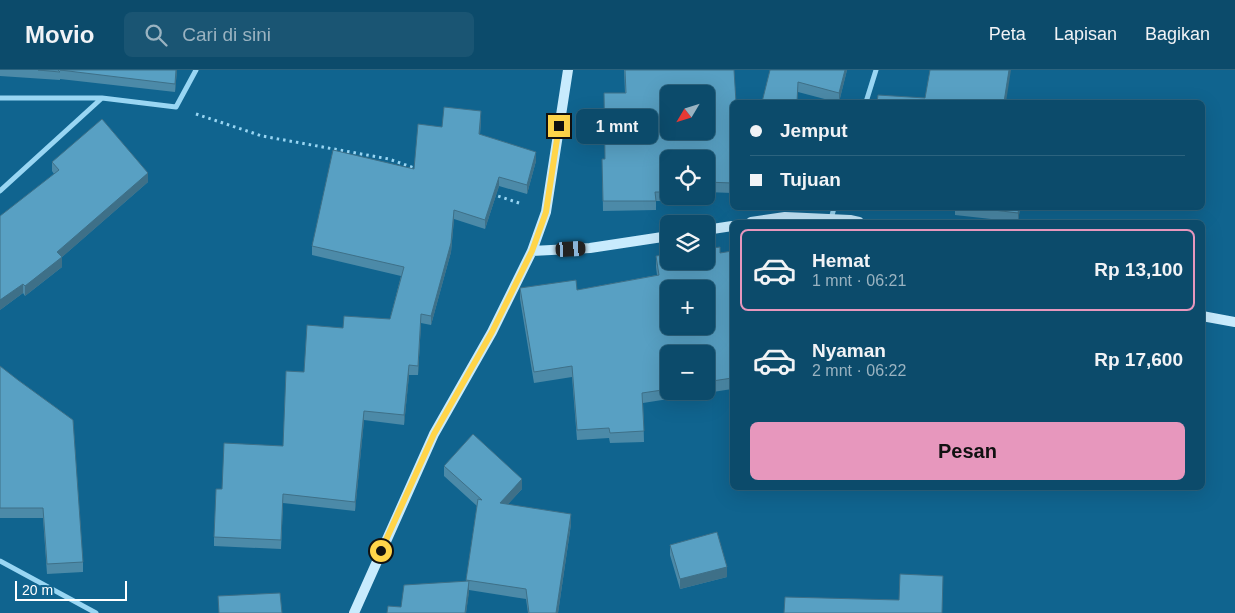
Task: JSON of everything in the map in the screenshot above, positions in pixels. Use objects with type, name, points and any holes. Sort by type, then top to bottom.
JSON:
[{"type":"street","points":[[0,98],[102,98],[176,108],[196,70]]},
{"type":"street","points":[[354,613],[434,434],[492,332],[532,251],[546,212],[568,70]]},
{"type":"street","points":[[867,100],[876,70]]},
{"type":"street","points":[[0,191],[102,98]]},
{"type":"street","points":[[830,219],[833,210]]},
{"type":"street","points":[[765,220],[785,217],[850,220]]},
{"type":"street","points":[[715,229],[730,226]]},
{"type":"street","points":[[532,251],[590,248],[660,237]]},
{"type":"street","points":[[1205,317],[1235,322]]},
{"type":"street","points":[[0,561],[96,613]]},
{"type":"path","points":[[176,108],[262,136],[389,159],[422,171]]},
{"type":"path","points":[[492,194],[546,212]]},
{"type":"building","points":[[38,70],[58,70],[60,72]]},
{"type":"building","points":[[60,70],[176,70],[175,84]]},
{"type":"building","points":[[625,70],[734,70],[736,100],[730,100],[730,183],[715,182],[715,150],[660,150],[660,192],[655,192],[656,201],[603,201],[602,159],[605,159],[604,93],[626,93]]},
{"type":"building","points":[[770,70],[845,70],[839,93],[798,82],[797,100],[762,100]]},
{"type":"building","points":[[930,70],[1009,70],[1004,100],[877,100],[878,95],[925,98]]},
{"type":"building","points":[[444,107],[481,111],[479,134],[536,152],[527,185],[499,177],[485,220],[454,210],[451,243],[431,316],[421,314],[418,366],[409,365],[404,415],[364,411],[355,502],[283,494],[281,540],[214,537],[216,489],[222,489],[224,443],[283,446],[286,371],[304,372],[307,325],[343,328],[344,316],[390,319],[404,267],[312,246],[333,150],[414,169],[418,124],[442,127]]},
{"type":"building","points":[[102,119],[148,173],[57,252],[62,257],[25,286],[23,284],[0,300],[0,216],[59,170],[52,162]]},
{"type":"building","points":[[993,210],[1019,210],[1018,213]]},
{"type":"building","points":[[720,247],[720,253],[730,251],[730,378],[715,381],[715,345],[660,345],[660,390],[642,393],[644,431],[610,433],[609,428],[577,430],[572,366],[534,372],[520,288],[576,280],[577,290],[659,275],[656,256],[660,255],[660,270],[715,270],[715,248]]},
{"type":"building","points":[[0,366],[73,420],[83,562],[47,564],[43,508],[0,508]]},
{"type":"building","points":[[473,434],[522,479],[500,503],[571,514],[556,613],[529,613],[526,589],[466,580],[478,499],[482,500],[444,466]]},
{"type":"building","points":[[717,532],[727,567],[680,579],[670,545]]},
{"type":"building","points":[[900,574],[943,576],[942,613],[784,613],[785,597],[899,600]]},
{"type":"building","points":[[469,581],[465,613],[387,613],[388,606],[401,607],[404,585]]},
{"type":"building","points":[[280,593],[282,613],[219,613],[218,596]]},
{"type":"route","points":[[381,551],[434,434],[492,332],[532,251],[546,212],[559,126]]}]
